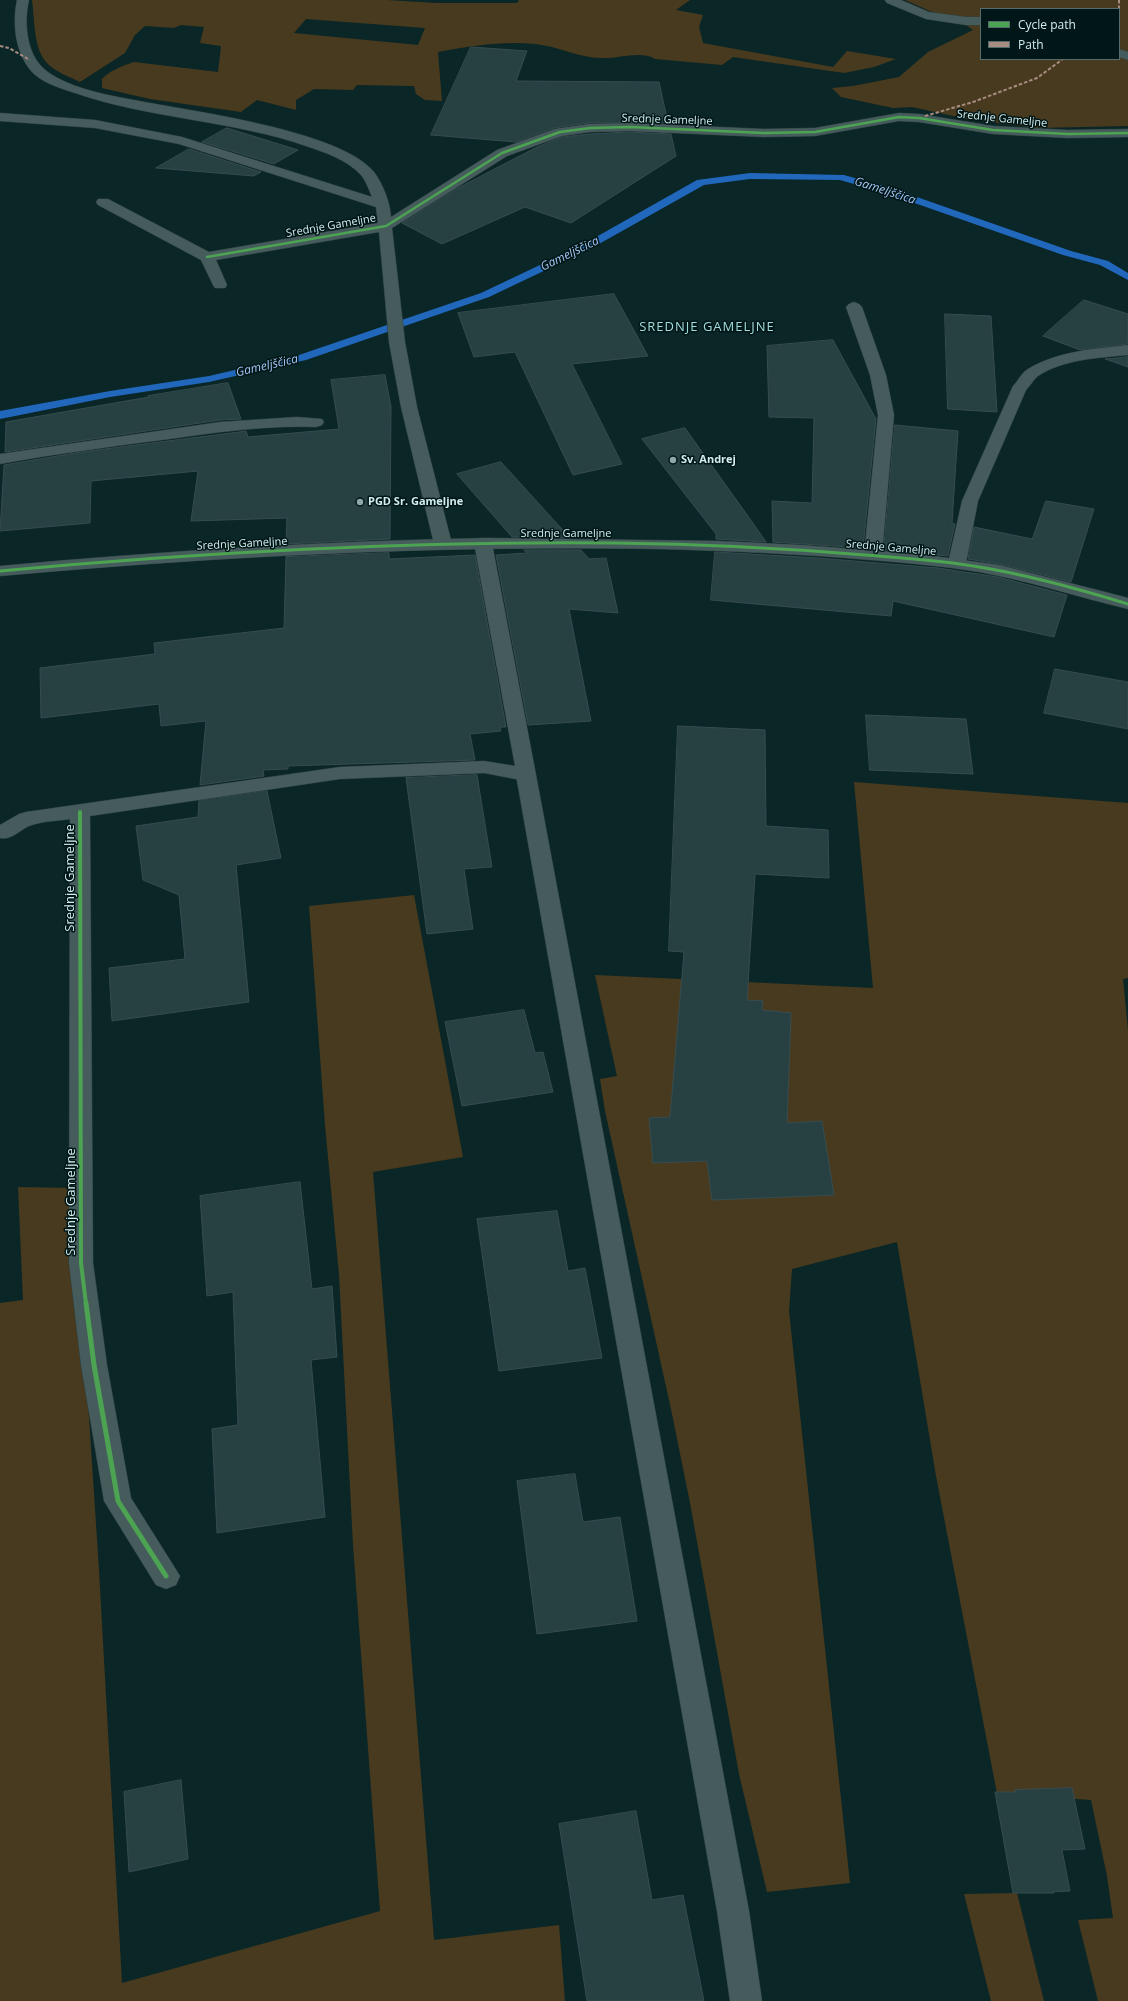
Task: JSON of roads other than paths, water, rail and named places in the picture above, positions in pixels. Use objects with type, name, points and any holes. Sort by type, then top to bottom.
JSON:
[{"type":"street","name":"Srednje Gameljne","points":[[23,0],[20,14],[22,38],[30,60],[39,71],[57,84],[104,98],[279,132],[342,154],[368,174],[383,205],[397,342],[409,407],[443,544]]},
{"type":"street","points":[[891,0],[926,14],[966,21],[980,21]]},
{"type":"street","name":"Srednje Gameljne","points":[[0,117],[95,124],[182,141],[383,205]]},
{"type":"street","name":"Srednje Gameljne","points":[[207,257],[386,226],[502,153],[560,132],[590,128],[630,127],[764,133],[815,132],[899,117],[919,118],[993,130],[1068,134],[1128,133]]},
{"type":"street","points":[[103,202],[207,257],[220,285]]},
{"type":"street","name":"Srednje Gameljne","points":[[854,307],[878,375],[886,415],[884,446],[878,488],[873,555]]},
{"type":"street","points":[[957,563],[970,501],[1019,389],[1032,373],[1053,364],[1077,356],[1128,350]]},
{"type":"street","points":[[0,459],[44,451],[241,424],[286,420],[316,422]]},
{"type":"street","points":[[482,543],[526,775],[729,1887],[746,2001]]},
{"type":"street","name":"Srednje Gameljne","points":[[0,570],[111,560],[443,544],[644,543],[788,548],[957,563],[1076,589],[1128,604]]},
{"type":"street","name":"Srednje Gameljne","points":[[4,832],[26,819],[340,773],[484,767],[526,775]]},
{"type":"street","name":"Srednje Gameljne","points":[[80,812],[81,1263],[94,1365],[118,1501],[166,1576]]},
{"type":"waterway","name":"Gameljščica","points":[[0,415],[110,394],[209,379],[302,358],[485,295],[586,247],[701,182],[750,176],[840,177],[890,191],[1067,253],[1104,263],[1128,277]]},
{"type":"place","name":"Sv. Andrej","points":[[673,460]]},
{"type":"place","name":"PGD Sr. Gameljne","points":[[360,502]]},
{"type":"district","name":"SREDNJE GAMELJNE","points":[[707,327]]}]
